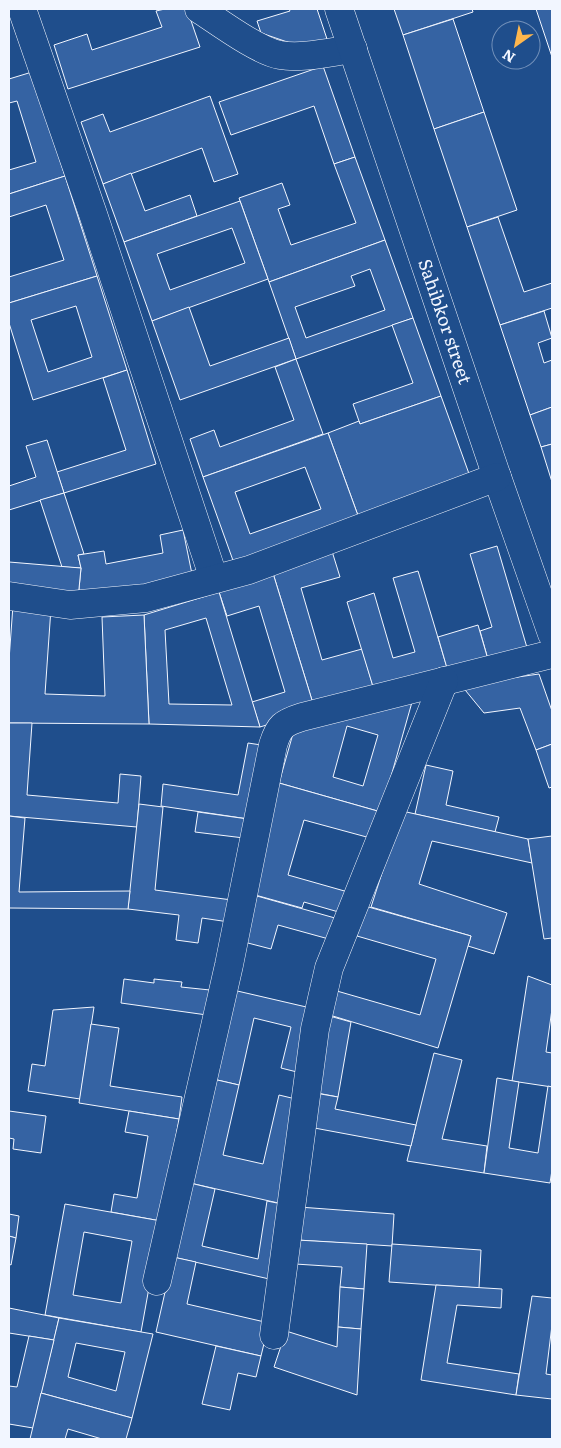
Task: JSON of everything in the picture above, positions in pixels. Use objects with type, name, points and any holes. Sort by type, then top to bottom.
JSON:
[{"type":"street","points":[[22,9],[93,214],[214,580]]},
{"type":"street","points":[[199,9],[260,48],[279,55],[317,54],[353,49]]},
{"type":"street","name":"Sahibkor street","points":[[339,9],[552,634]]},
{"type":"street","points":[[9,596],[70,605],[146,598],[249,570],[497,477]]},
{"type":"street","points":[[157,1280],[229,965],[273,746],[278,730],[287,722],[302,717],[552,654]]},
{"type":"street","points":[[274,1335],[314,1029],[329,968],[444,680]]},
{"type":"building","points":[[187,9],[200,47],[68,89],[54,45],[87,34],[92,50],[162,27],[156,11]]},
{"type":"building","points":[[289,9],[317,9],[327,39],[302,47],[261,33],[257,21],[290,11]]},
{"type":"building","points":[[394,9],[472,9],[473,12],[403,35]]},
{"type":"building","points":[[536,9],[552,9],[552,57],[541,20]]},
{"type":"building","points":[[453,19],[484,112],[434,129],[403,35]]},
{"type":"building","points":[[323,66],[355,157],[334,164],[314,106],[231,135],[219,102]]},
{"type":"building","points":[[32,72],[65,176],[9,194],[9,170],[36,162],[17,101],[9,103],[9,79]]},
{"type":"building","points":[[210,96],[238,174],[214,182],[202,148],[103,184],[81,122],[103,114],[110,132]]},
{"type":"building","points":[[484,112],[517,210],[467,227],[434,129]]},
{"type":"building","points":[[355,157],[385,240],[269,282],[239,198],[282,183],[290,205],[278,209],[291,245],[356,223],[334,164]]},
{"type":"building","points":[[131,173],[145,211],[190,195],[197,216],[124,242],[103,184]]},
{"type":"building","points":[[65,176],[97,276],[9,303],[9,277],[64,260],[46,205],[9,217],[9,194]]},
{"type":"building","points":[[240,201],[268,279],[152,321],[124,242]],"holes":[[[232,228],[245,263],[170,290],[157,254]]]},
{"type":"building","points":[[498,217],[524,292],[552,283],[552,308],[500,325],[467,227]]},
{"type":"building","points":[[385,240],[413,318],[296,359],[269,282]],"holes":[[[370,269],[385,310],[306,338],[295,307],[355,286],[351,276]]]},
{"type":"building","points":[[97,276],[127,370],[33,400],[9,323],[9,303]],"holes":[[[76,306],[92,357],[48,372],[31,320]]]},
{"type":"building","points":[[189,307],[210,366],[289,338],[296,359],[180,400],[152,321]]},
{"type":"building","points":[[544,311],[552,338],[538,343],[544,363],[552,360],[552,407],[530,415],[500,325]]},
{"type":"building","points":[[413,318],[441,396],[360,424],[353,404],[413,383],[392,325]]},
{"type":"building","points":[[296,359],[323,434],[203,477],[190,439],[214,430],[220,447],[294,420],[275,367]]},
{"type":"building","points":[[127,370],[156,464],[64,493],[57,472],[126,450],[103,378]]},
{"type":"building","points":[[441,396],[472,482],[360,521],[328,433],[359,421],[360,424]]},
{"type":"building","points":[[552,407],[552,444],[541,447],[530,415]]},
{"type":"building","points":[[328,433],[360,521],[235,566],[203,477]],"holes":[[[305,467],[321,509],[250,534],[235,492]]]},
{"type":"building","points":[[47,440],[64,493],[9,510],[9,486],[36,477],[26,446]]},
{"type":"building","points":[[552,444],[552,482],[541,447]]},
{"type":"building","points":[[64,493],[84,554],[78,555],[81,568],[62,567],[40,500]]},
{"type":"building","points":[[183,530],[193,579],[78,599],[81,568],[78,555],[104,551],[106,564],[163,553],[160,535]]},
{"type":"building","points":[[497,546],[528,651],[489,663],[480,631],[492,627],[470,554]]},
{"type":"building","points":[[331,548],[340,577],[301,588],[322,660],[362,649],[375,693],[315,710],[272,570]]},
{"type":"building","points":[[9,562],[81,568],[78,599],[9,593]]},
{"type":"building","points":[[272,570],[315,710],[260,727],[252,702],[285,692],[259,606],[227,616],[219,592]]},
{"type":"building","points":[[418,571],[448,671],[375,693],[347,602],[374,593],[393,658],[415,652],[393,578]]},
{"type":"building","points":[[219,592],[260,727],[149,724],[144,615]],"holes":[[[206,618],[232,705],[169,704],[165,630]]]},
{"type":"building","points":[[13,605],[51,608],[45,694],[105,696],[102,617],[144,615],[149,724],[9,723],[9,660]]},
{"type":"building","points":[[478,625],[489,663],[449,675],[438,637]]},
{"type":"building","points":[[539,674],[552,711],[552,744],[536,750],[520,708],[484,713],[461,685]]},
{"type":"building","points":[[414,695],[381,812],[279,783],[296,723]],"holes":[[[347,726],[378,735],[363,786],[333,777]]]},
{"type":"building","points":[[9,723],[32,723],[27,795],[118,803],[120,774],[141,776],[137,827],[9,816]]},
{"type":"building","points":[[248,743],[268,746],[255,820],[161,806],[163,784],[238,795]]},
{"type":"building","points":[[552,744],[552,787],[549,788],[536,750]]},
{"type":"building","points":[[426,765],[453,771],[446,805],[499,817],[495,832],[415,814]]},
{"type":"building","points":[[279,783],[381,812],[374,839],[304,820],[288,875],[348,892],[342,913],[304,902],[302,908],[248,893]]},
{"type":"building","points":[[139,804],[163,807],[155,890],[232,900],[229,922],[202,918],[198,943],[176,940],[179,915],[128,909]]},
{"type":"building","points":[[402,811],[528,839],[532,863],[432,841],[419,884],[507,913],[494,954],[468,946],[471,936],[371,907]]},
{"type":"building","points":[[198,812],[255,820],[252,839],[195,832]]},
{"type":"building","points":[[9,816],[25,818],[19,892],[130,891],[128,909],[9,908]]},
{"type":"building","points":[[552,836],[552,938],[544,939],[528,839]]},
{"type":"building","points":[[257,896],[342,920],[336,941],[278,925],[271,949],[244,942]]},
{"type":"building","points":[[365,906],[471,936],[438,1048],[323,1013],[330,989],[420,1015],[436,959],[357,936]]},
{"type":"building","points":[[528,976],[552,985],[552,1009],[546,1052],[552,1053],[552,1087],[512,1081]]},
{"type":"building","points":[[124,979],[154,983],[154,979],[182,982],[181,987],[210,990],[207,1015],[121,1003]]},
{"type":"building","points":[[233,990],[315,1009],[301,1073],[281,1068],[291,1027],[254,1018],[239,1085],[213,1079]]},
{"type":"building","points":[[94,1007],[80,1099],[28,1091],[32,1064],[45,1066],[53,1010]]},
{"type":"building","points":[[326,1015],[351,1022],[338,1097],[312,1092]]},
{"type":"building","points":[[91,1024],[119,1028],[110,1086],[182,1097],[179,1119],[79,1103]]},
{"type":"building","points":[[434,1053],[462,1060],[442,1139],[487,1146],[484,1173],[407,1161]]},
{"type":"building","points":[[497,1078],[519,1082],[509,1148],[538,1153],[548,1086],[552,1087],[552,1170],[550,1183],[484,1173]]},
{"type":"building","points":[[213,1079],[239,1085],[223,1155],[263,1164],[279,1095],[304,1101],[287,1205],[190,1183]]},
{"type":"building","points":[[315,1093],[338,1097],[335,1109],[416,1125],[411,1146],[309,1127]]},
{"type":"building","points":[[9,1111],[46,1116],[41,1153],[13,1149],[14,1139],[9,1138]]},
{"type":"building","points":[[129,1111],[179,1119],[161,1221],[111,1212],[114,1194],[137,1198],[148,1136],[125,1132]]},
{"type":"building","points":[[190,1183],[215,1189],[202,1246],[258,1259],[267,1201],[287,1205],[278,1281],[173,1257]]},
{"type":"building","points":[[65,1204],[161,1221],[141,1332],[45,1315]],"holes":[[[84,1232],[132,1241],[121,1303],[73,1295]]]},
{"type":"building","points":[[299,1207],[394,1214],[392,1246],[297,1240]]},
{"type":"building","points":[[9,1214],[19,1216],[16,1238],[9,1236]]},
{"type":"building","points":[[9,1236],[16,1238],[11,1265],[9,1264]]},
{"type":"building","points":[[297,1240],[367,1244],[364,1289],[340,1287],[342,1267],[295,1264]]},
{"type":"building","points":[[392,1244],[481,1250],[479,1288],[389,1282]]},
{"type":"building","points":[[173,1257],[196,1262],[187,1304],[269,1323],[261,1356],[156,1332]]},
{"type":"building","points":[[436,1285],[502,1289],[501,1308],[457,1305],[447,1363],[519,1374],[516,1395],[421,1380]]},
{"type":"building","points":[[340,1287],[364,1289],[361,1329],[338,1327]]},
{"type":"building","points":[[532,1296],[552,1298],[552,1325],[546,1374],[552,1375],[552,1399],[516,1395]]},
{"type":"building","points":[[9,1308],[59,1318],[54,1340],[9,1333]]},
{"type":"building","points":[[59,1318],[153,1334],[132,1418],[41,1393]],"holes":[[[76,1343],[125,1352],[116,1391],[68,1377]]]},
{"type":"building","points":[[338,1327],[361,1329],[357,1395],[274,1367],[286,1331],[337,1347]]},
{"type":"building","points":[[29,1336],[54,1340],[33,1428],[9,1424],[9,1386],[17,1387]]},
{"type":"building","points":[[216,1346],[261,1356],[256,1377],[238,1373],[230,1410],[202,1404]]},
{"type":"building","points":[[41,1393],[132,1418],[126,1439],[102,1439],[68,1429],[65,1439],[30,1439]]}]
